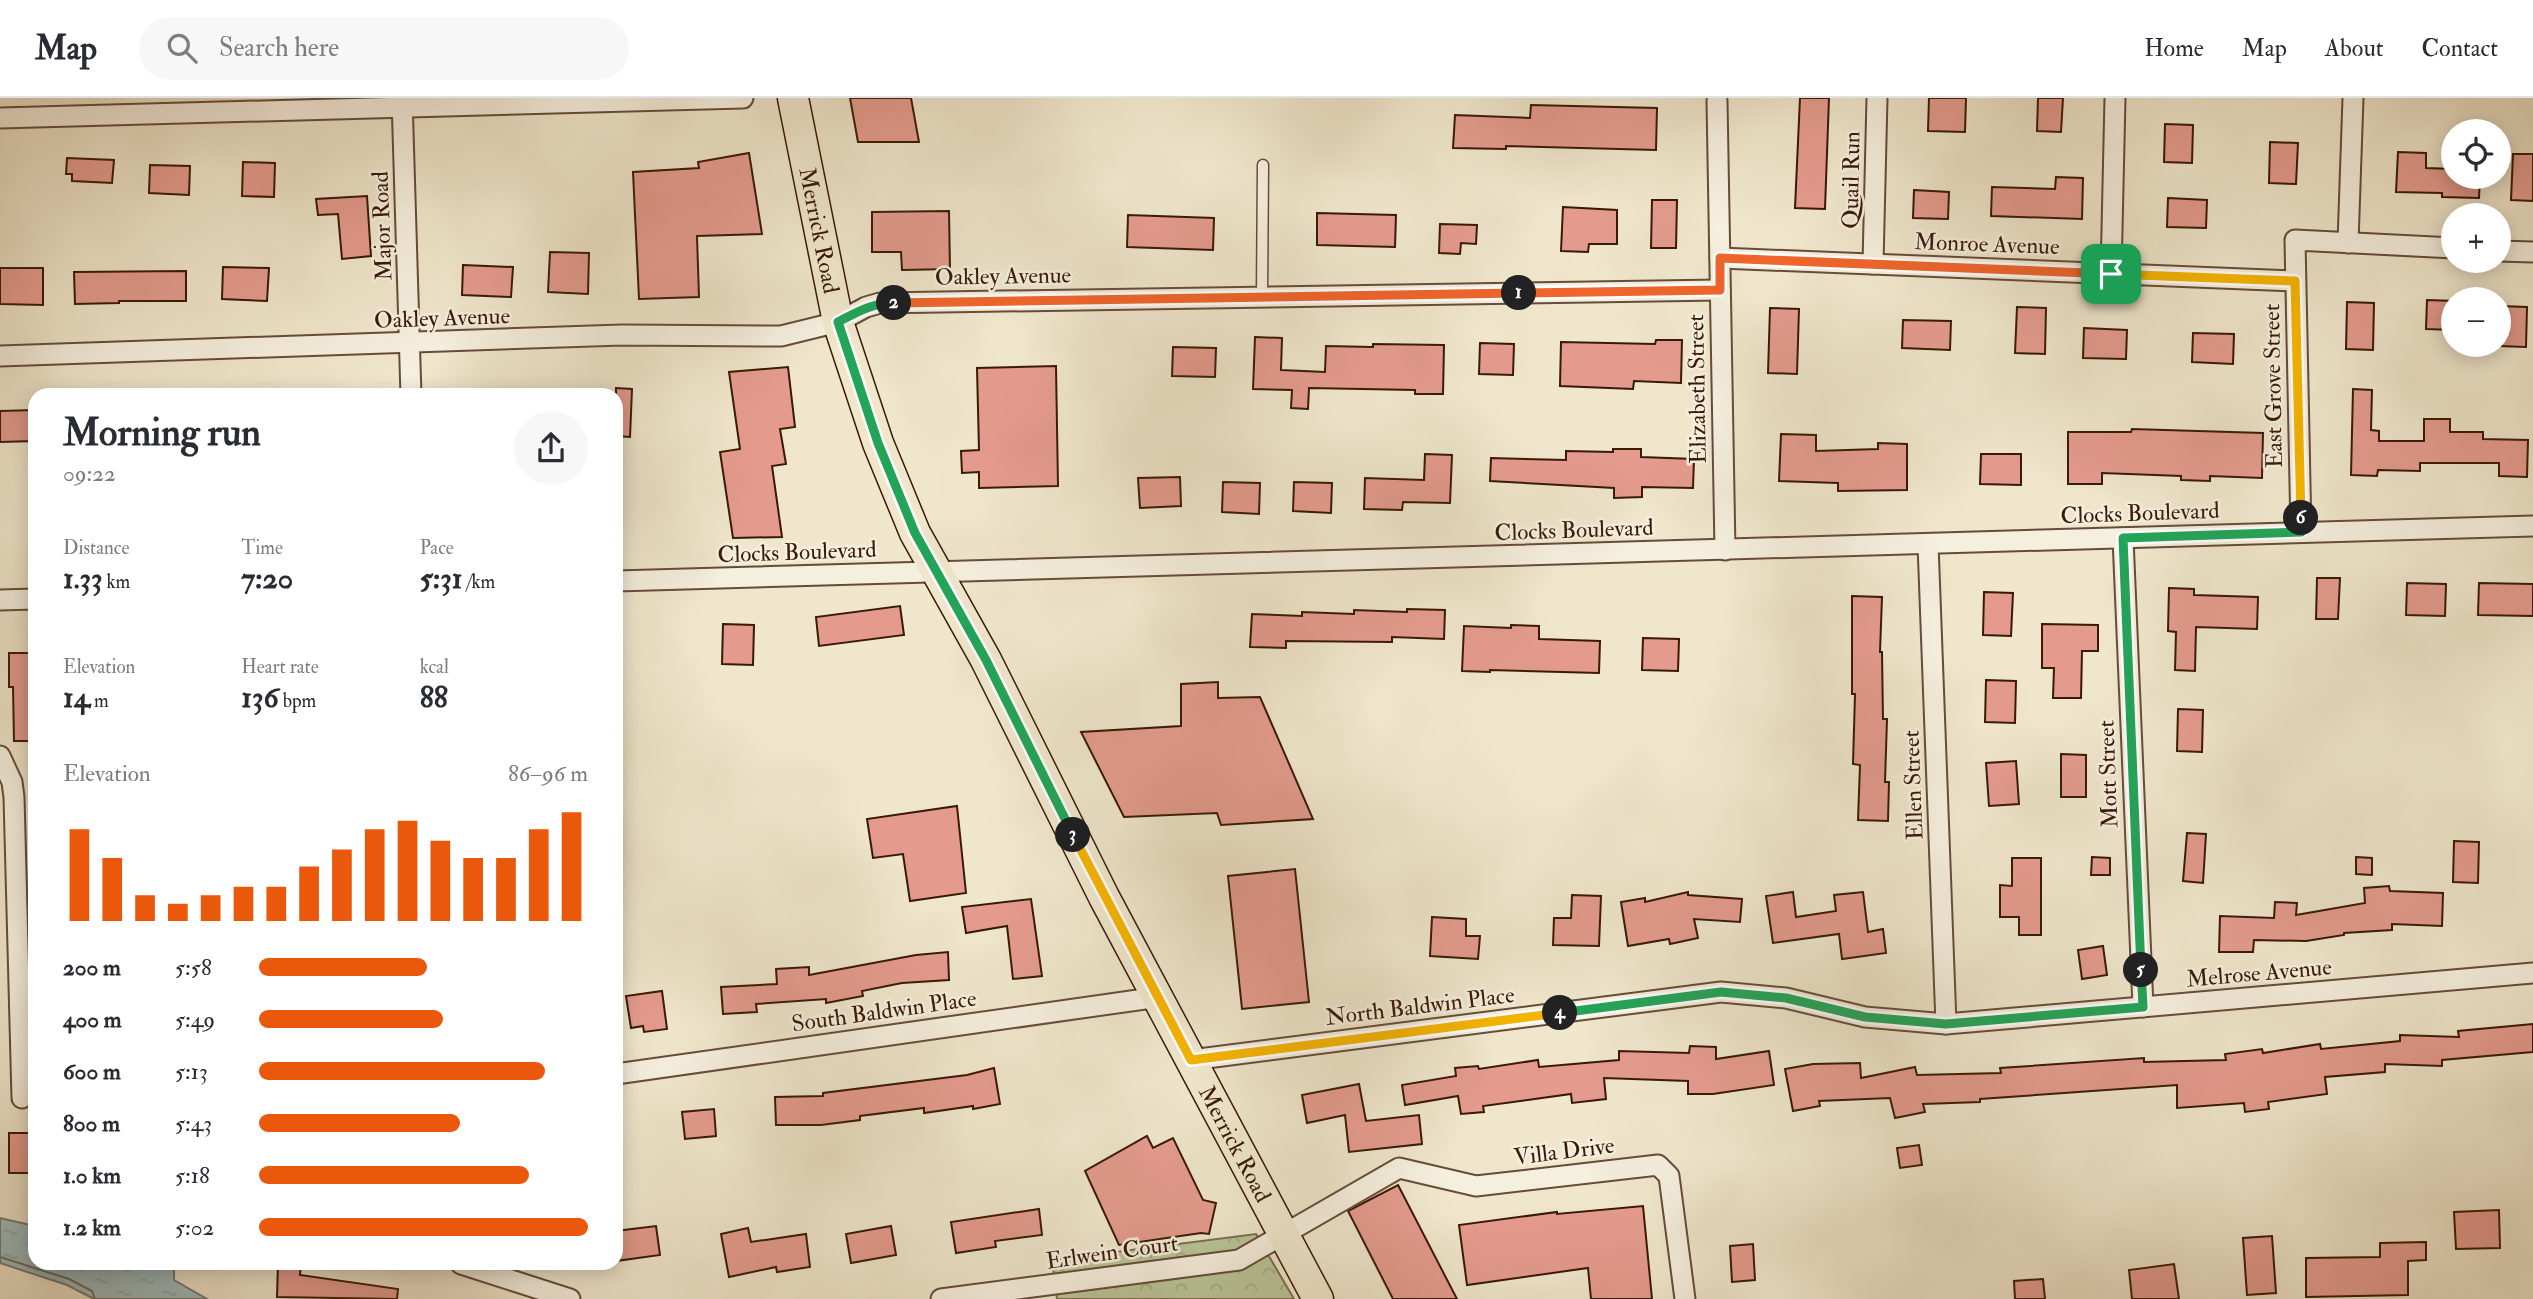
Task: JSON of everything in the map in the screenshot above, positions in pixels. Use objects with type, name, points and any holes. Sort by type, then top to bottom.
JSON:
[{"type":"main road","name":"Merrick Road","points":[[793,98],[838,322],[878,443],[915,533],[986,660],[1104,897],[1318,1299]]},
{"type":"street","points":[[0,118],[403,102],[743,98]]},
{"type":"street","name":"Quail Run","points":[[1873,264],[1877,98]]},
{"type":"street","points":[[2111,274],[2115,98]]},
{"type":"street","points":[[2353,98],[2348,243],[2441,247]]},
{"type":"street","name":"Elizabeth Street","points":[[1717,101],[1725,550]]},
{"type":"street","name":"Major Road","points":[[403,102],[411,388]]},
{"type":"street","name":"East Grove Street","points":[[2301,532],[2295,240],[2348,243]]},
{"type":"street","points":[[2511,251],[2533,252]]},
{"type":"street","name":"Monroe Avenue","points":[[1720,258],[2295,281]]},
{"type":"street","name":"Oakley Avenue","points":[[0,356],[622,335],[781,336],[838,322],[866,307],[880,303],[1720,290]]},
{"type":"street","name":"Clocks Boulevard","points":[[623,581],[2533,526]]},
{"type":"street","name":"Mott Street","points":[[2123,538],[2143,1007]]},
{"type":"street","name":"Ellen Street","points":[[1928,544],[1946,1024]]},
{"type":"street","points":[[0,600],[28,599]]},
{"type":"street","points":[[0,756],[12,782],[15,797],[22,1098]]},
{"type":"street","name":"Melrose Avenue","points":[[1946,1024],[2533,973]]},
{"type":"street","name":"North Baldwin Place","points":[[1191,1060],[1721,992],[1786,998],[1865,1017],[1946,1024]]},
{"type":"street","name":"South Baldwin Place","points":[[623,1073],[1159,997]]},
{"type":"street","name":"Villa Drive","points":[[1282,1233],[1399,1168],[1476,1186],[1664,1170],[1685,1299]]},
{"type":"street","name":"Erlwein Court","points":[[941,1299],[1239,1260],[1282,1233]]},
{"type":"street","points":[[480,1270],[570,1299]]},
{"type":"lane","points":[[1262,296],[1264,165]]},
{"type":"green space","points":[[1256,1234],[1294,1299],[1057,1299],[1052,1260]]},
{"type":"water","points":[[0,1218],[28,1224],[28,1270],[174,1270],[174,1280],[207,1299],[94,1299],[67,1285],[0,1263]]},
{"type":"building","points":[[850,98],[911,98],[919,142],[858,142]]},
{"type":"building","points":[[1800,98],[1829,98],[1825,209],[1795,208]]},
{"type":"building","points":[[1929,98],[1966,98],[1965,132],[1928,131]]},
{"type":"building","points":[[2038,98],[2063,98],[2061,132],[2037,131]]},
{"type":"building","points":[[1531,105],[1657,108],[1656,150],[1506,146],[1506,149],[1453,148],[1455,115],[1530,118]]},
{"type":"building","points":[[2165,124],[2193,125],[2192,163],[2164,162]]},
{"type":"building","points":[[2270,142],[2298,143],[2296,184],[2269,183]]},
{"type":"building","points":[[2398,152],[2426,153],[2426,168],[2441,169],[2441,189],[2479,189],[2479,198],[2442,197],[2442,193],[2396,192]]},
{"type":"building","points":[[749,153],[762,234],[697,236],[699,297],[639,299],[633,172],[699,168],[698,162]]},
{"type":"building","points":[[2513,154],[2533,154],[2533,201],[2511,200]]},
{"type":"building","points":[[67,158],[114,160],[112,183],[72,181],[72,174],[66,174]]},
{"type":"building","points":[[243,162],[275,163],[274,197],[242,196]]},
{"type":"building","points":[[150,165],[190,166],[189,195],[149,193]]},
{"type":"building","points":[[2056,177],[2083,178],[2082,219],[1991,216],[1992,187],[2055,189]]},
{"type":"building","points":[[1914,190],[1949,192],[1948,219],[1913,218]]},
{"type":"building","points":[[367,196],[371,256],[342,259],[338,214],[318,215],[316,199]]},
{"type":"building","points":[[2168,198],[2207,200],[2206,228],[2167,227]]},
{"type":"building","points":[[1652,200],[1677,200],[1676,248],[1651,248]]},
{"type":"building","points":[[1563,207],[1617,210],[1617,244],[1589,244],[1588,252],[1561,251]]},
{"type":"building","points":[[949,211],[950,269],[902,270],[901,252],[872,252],[872,212]]},
{"type":"building","points":[[1317,213],[1396,215],[1395,247],[1317,245]]},
{"type":"building","points":[[1128,215],[1214,218],[1213,250],[1127,247]]},
{"type":"building","points":[[1440,224],[1477,225],[1476,244],[1461,243],[1460,254],[1439,253]]},
{"type":"building","points":[[550,252],[589,253],[588,294],[548,292]]},
{"type":"building","points":[[463,265],[513,267],[511,297],[462,295]]},
{"type":"building","points":[[223,267],[269,268],[267,301],[222,299]]},
{"type":"building","points":[[0,268],[43,268],[43,305],[0,304]]},
{"type":"building","points":[[186,271],[186,301],[75,304],[74,272]]},
{"type":"building","points":[[2427,300],[2441,301],[2441,330],[2426,329]]},
{"type":"building","points":[[2347,302],[2374,303],[2373,350],[2346,349]]},
{"type":"building","points":[[2511,306],[2527,307],[2526,347],[2511,346]]},
{"type":"building","points":[[2017,307],[2046,308],[2045,354],[2015,353]]},
{"type":"building","points":[[1770,308],[1799,309],[1797,374],[1768,373]]},
{"type":"building","points":[[1903,320],[1951,321],[1950,350],[1902,348]]},
{"type":"building","points":[[2084,328],[2127,330],[2126,359],[2083,358]]},
{"type":"building","points":[[2193,333],[2234,334],[2233,364],[2192,362]]},
{"type":"building","points":[[1255,337],[1282,338],[1281,370],[1325,372],[1326,346],[1444,345],[1443,394],[1415,394],[1415,390],[1309,388],[1308,409],[1291,408],[1292,390],[1253,389]]},
{"type":"building","points":[[1656,340],[1682,340],[1681,383],[1634,381],[1633,389],[1560,386],[1561,342],[1655,344]]},
{"type":"building","points":[[1480,343],[1514,344],[1513,375],[1479,374]]},
{"type":"building","points":[[1173,347],[1216,348],[1215,377],[1172,376]]},
{"type":"building","points":[[1056,366],[1058,486],[979,488],[979,472],[962,473],[961,451],[979,450],[977,368]]},
{"type":"building","points":[[788,367],[795,427],[780,429],[786,464],[772,466],[782,537],[733,538],[720,452],[740,449],[729,372]]},
{"type":"building","points":[[623,388],[632,389],[630,437],[623,436]]},
{"type":"building","points":[[2353,389],[2372,390],[2371,430],[2379,431],[2379,441],[2424,441],[2424,419],[2450,419],[2450,432],[2483,432],[2483,439],[2528,440],[2527,477],[2499,476],[2499,463],[2420,463],[2420,471],[2378,470],[2377,476],[2351,475]]},
{"type":"building","points":[[28,410],[28,441],[0,442],[0,411]]},
{"type":"building","points":[[2132,429],[2263,433],[2262,478],[2210,476],[2210,481],[2181,480],[2181,476],[2102,473],[2102,484],[2068,484],[2068,432],[2131,432]]},
{"type":"building","points":[[1781,434],[1816,435],[1816,451],[1878,449],[1878,443],[1907,444],[1907,490],[1838,491],[1838,483],[1779,481]]},
{"type":"building","points":[[1613,449],[1641,449],[1641,457],[1694,459],[1693,488],[1642,487],[1642,497],[1614,498],[1614,488],[1490,481],[1491,458],[1566,460],[1566,451],[1613,452]]},
{"type":"building","points":[[1425,454],[1452,455],[1450,503],[1403,502],[1402,510],[1364,509],[1365,478],[1424,480]]},
{"type":"building","points":[[1981,454],[2021,454],[2021,485],[1980,484]]},
{"type":"building","points":[[1180,477],[1181,506],[1140,508],[1138,478]]},
{"type":"building","points":[[1223,482],[1260,483],[1259,514],[1222,512]]},
{"type":"building","points":[[1294,482],[1332,483],[1331,513],[1293,511]]},
{"type":"building","points":[[2317,578],[2340,578],[2338,619],[2316,619]]},
{"type":"building","points":[[2407,583],[2446,584],[2445,616],[2406,615]]},
{"type":"building","points":[[2479,583],[2533,584],[2533,616],[2478,615]]},
{"type":"building","points":[[2169,588],[2194,589],[2194,595],[2258,597],[2257,629],[2196,627],[2195,671],[2175,670],[2176,632],[2168,631]]},
{"type":"building","points":[[1984,592],[2013,593],[2011,636],[1983,635]]},
{"type":"building","points":[[1852,596],[1882,597],[1880,652],[1883,719],[1887,719],[1885,782],[1889,782],[1888,821],[1858,820],[1860,765],[1853,764],[1855,694],[1852,694]]},
{"type":"building","points":[[900,606],[904,635],[819,646],[816,617]]},
{"type":"building","points":[[1407,609],[1445,610],[1444,639],[1392,637],[1392,642],[1286,641],[1286,648],[1250,647],[1252,614],[1302,616],[1302,612],[1354,614],[1354,610],[1407,612]]},
{"type":"building","points":[[723,624],[754,625],[753,665],[722,664]]},
{"type":"building","points":[[2042,624],[2098,625],[2098,651],[2082,651],[2081,698],[2053,698],[2054,668],[2042,668]]},
{"type":"building","points":[[1511,625],[1539,626],[1539,639],[1600,641],[1599,673],[1462,671],[1464,626],[1511,628]]},
{"type":"building","points":[[1643,638],[1679,639],[1678,671],[1642,670]]},
{"type":"building","points":[[9,653],[28,653],[28,741],[14,741],[13,687],[9,687]]},
{"type":"building","points":[[1986,680],[2016,681],[2015,723],[1985,722]]},
{"type":"building","points":[[1218,682],[1218,698],[1260,697],[1313,819],[1221,825],[1217,813],[1124,817],[1081,732],[1181,726],[1181,684]]},
{"type":"building","points":[[2178,709],[2203,710],[2202,752],[2177,751]]},
{"type":"building","points":[[2061,754],[2086,755],[2086,797],[2061,797]]},
{"type":"building","points":[[2016,761],[2019,804],[1989,806],[1986,763]]},
{"type":"building","points":[[957,806],[966,893],[910,901],[903,854],[873,858],[867,819]]},
{"type":"building","points":[[2187,833],[2206,834],[2203,883],[2183,881]]},
{"type":"building","points":[[2454,841],[2479,842],[2478,883],[2453,882]]},
{"type":"building","points":[[2092,857],[2110,858],[2110,875],[2091,875]]},
{"type":"building","points":[[2356,857],[2372,858],[2372,875],[2356,874]]},
{"type":"building","points":[[2012,858],[2041,858],[2041,935],[2019,935],[2019,917],[2000,917],[2000,885],[2012,886]]},
{"type":"building","points":[[1295,869],[1309,1002],[1242,1009],[1228,876]]},
{"type":"building","points":[[2389,886],[2390,891],[2443,893],[2442,926],[2392,924],[2392,930],[2344,933],[2306,941],[2254,940],[2253,952],[2219,952],[2220,916],[2274,918],[2275,902],[2297,903],[2296,915],[2365,903],[2364,888]]},
{"type":"building","points":[[1688,892],[1688,895],[1742,899],[1740,922],[1694,919],[1698,938],[1670,944],[1669,939],[1628,946],[1621,902],[1645,898],[1645,902]]},
{"type":"building","points":[[1793,892],[1796,917],[1836,911],[1834,895],[1863,892],[1868,932],[1883,929],[1886,953],[1842,959],[1839,934],[1773,943],[1766,896]]},
{"type":"building","points":[[1572,895],[1601,896],[1599,946],[1553,945],[1554,918],[1571,918]]},
{"type":"building","points":[[1031,899],[1042,976],[1013,979],[1007,926],[966,933],[962,907]]},
{"type":"building","points":[[1432,917],[1466,919],[1466,936],[1480,936],[1478,959],[1430,956]]},
{"type":"building","points":[[2103,946],[2107,975],[2082,979],[2078,950]]},
{"type":"building","points":[[948,952],[949,980],[902,983],[862,991],[863,996],[826,1003],[826,999],[756,1004],[757,1012],[723,1014],[721,987],[777,984],[776,969],[809,967],[809,975],[916,955]]},
{"type":"building","points":[[662,991],[667,1029],[644,1032],[643,1026],[631,1028],[626,996]]},
{"type":"building","points":[[2533,1024],[2533,1052],[2442,1060],[2442,1066],[2385,1064],[2385,1072],[2325,1077],[2327,1094],[2268,1102],[2269,1109],[2245,1112],[2244,1103],[2177,1108],[2177,1085],[1980,1099],[1980,1102],[1923,1104],[1925,1112],[1895,1118],[1890,1098],[1819,1101],[1820,1106],[1793,1111],[1785,1069],[1813,1064],[1860,1063],[1861,1078],[1915,1067],[1917,1075],[2001,1073],[2000,1068],[2144,1058],[2144,1062],[2226,1060],[2225,1054],[2262,1049],[2263,1053],[2320,1044],[2321,1049],[2400,1041],[2400,1035],[2459,1037],[2458,1031]]},
{"type":"building","points":[[1690,1046],[1716,1047],[1716,1059],[1769,1051],[1774,1085],[1713,1094],[1688,1094],[1688,1081],[1604,1078],[1606,1099],[1572,1103],[1571,1094],[1483,1106],[1484,1112],[1461,1114],[1458,1096],[1405,1105],[1402,1085],[1456,1076],[1455,1068],[1478,1066],[1479,1069],[1538,1060],[1539,1067],[1619,1060],[1619,1051],[1689,1053]]},
{"type":"building","points":[[994,1068],[1000,1104],[924,1113],[924,1108],[860,1116],[860,1120],[821,1125],[776,1125],[775,1097],[823,1096],[823,1093],[967,1075]]},
{"type":"building","points":[[1359,1084],[1366,1121],[1419,1115],[1422,1144],[1349,1152],[1345,1115],[1307,1123],[1302,1095]]},
{"type":"building","points":[[714,1109],[716,1136],[685,1139],[682,1112]]},
{"type":"building","points":[[9,1133],[28,1133],[28,1173],[9,1173]]},
{"type":"building","points":[[1147,1136],[1153,1148],[1173,1138],[1203,1200],[1216,1203],[1209,1234],[1119,1245],[1085,1171]]},
{"type":"building","points":[[1919,1145],[1922,1165],[1900,1168],[1897,1148]]},
{"type":"building","points":[[1398,1185],[1457,1299],[1393,1299],[1348,1211]]},
{"type":"building","points":[[1643,1206],[1652,1299],[1591,1299],[1588,1268],[1467,1285],[1459,1225],[1557,1212]]},
{"type":"building","points":[[1039,1209],[1042,1235],[995,1241],[996,1247],[956,1253],[951,1222]]},
{"type":"building","points":[[2499,1210],[2500,1248],[2456,1249],[2454,1212]]},
{"type":"building","points":[[656,1226],[660,1255],[623,1260],[623,1230]]},
{"type":"building","points":[[891,1226],[896,1255],[851,1263],[846,1234]]},
{"type":"building","points":[[748,1228],[751,1242],[806,1234],[810,1267],[777,1272],[776,1267],[729,1277],[721,1234]]},
{"type":"building","points":[[2272,1236],[2276,1293],[2247,1295],[2243,1238]]},
{"type":"building","points":[[2426,1242],[2426,1260],[2408,1261],[2408,1295],[2306,1297],[2306,1258],[2380,1257],[2380,1243]]},
{"type":"building","points":[[1753,1244],[1755,1280],[1732,1282],[1730,1246]]},
{"type":"building","points":[[2174,1264],[2179,1299],[2132,1299],[2129,1270]]},
{"type":"building","points":[[278,1270],[300,1270],[300,1275],[398,1289],[397,1299],[277,1297]]},
{"type":"building","points":[[2043,1279],[2045,1299],[2015,1299],[2014,1281]]},
{"type":"route","points":[[1720,258],[2111,274],[2295,281],[2301,532],[2123,538],[2143,1007],[1946,1024],[1865,1017],[1786,998],[1721,992],[1191,1060],[1104,897],[986,660],[915,533],[878,443],[838,322],[866,307],[880,303],[1720,290],[1720,258]]}]
